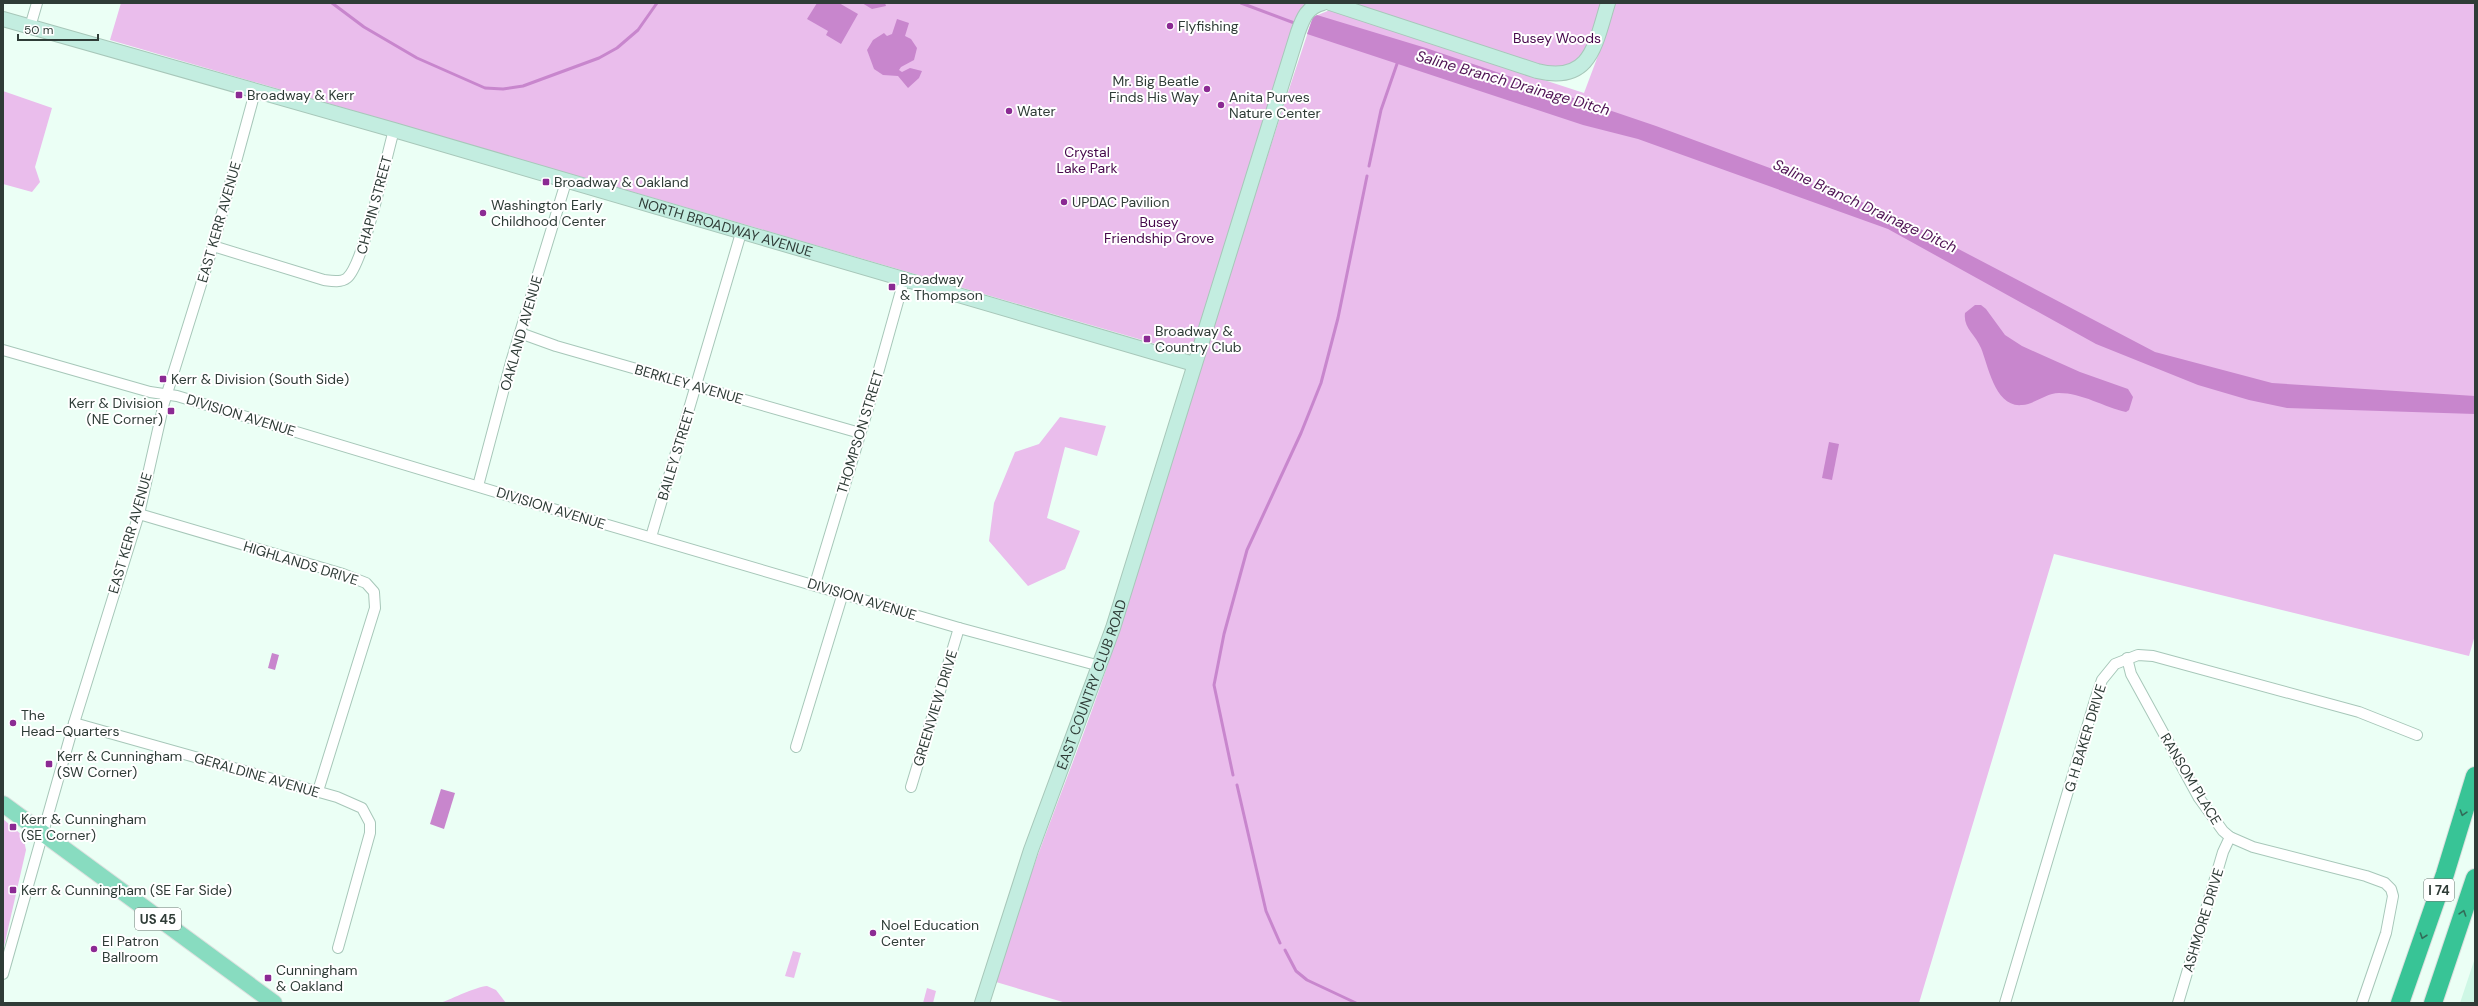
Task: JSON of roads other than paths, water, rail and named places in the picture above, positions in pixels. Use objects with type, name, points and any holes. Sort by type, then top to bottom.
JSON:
[{"type":"highway","name":"I 74","points":[[2400,1003],[2445,874],[2475,776]]},
{"type":"highway","name":"I 74","points":[[2433,1003],[2475,878]]},
{"type":"main road","name":"US 45","points":[[3,804],[274,1003]]},
{"type":"street","points":[[30,27],[37,3]]},
{"type":"street","name":"EAST COUNTRY CLUB ROAD","points":[[982,1003],[1032,850],[1100,666],[1292,50],[1300,27],[1311,7],[1323,3]]},
{"type":"street","points":[[1330,3],[1537,71],[1556,75],[1577,70],[1585,62],[1598,36],[1608,3]]},
{"type":"street","name":"NORTH BROADWAY AVENUE","points":[[3,19],[255,92],[394,130],[566,182],[1194,364]]},
{"type":"street","name":"EAST KERR AVENUE","points":[[3,974],[74,723],[138,514],[167,394],[213,246],[255,92]]},
{"type":"street","name":"CHAPIN STREET","points":[[213,246],[324,280],[335,281],[347,278],[360,259],[394,130]]},
{"type":"street","name":"OAKLAND AVENUE","points":[[478,486],[520,333],[566,182]]},
{"type":"street","name":"BAILEY STREET","points":[[651,538],[742,233]]},
{"type":"street","name":"THOMPSON STREET","points":[[815,584],[904,280]]},
{"type":"street","name":"BERKLEY AVENUE","points":[[520,333],[556,346],[860,433]]},
{"type":"street","name":"DIVISION AVENUE","points":[[3,350],[150,392],[167,394],[651,538],[815,584],[959,628],[1100,666]]},
{"type":"street","name":"HIGHLANDS DRIVE","points":[[138,514],[344,574],[366,583],[374,592],[375,608],[318,791]]},
{"type":"street","points":[[796,747],[843,593]]},
{"type":"street","name":"GREENVIEW DRIVE","points":[[911,787],[959,628]]},
{"type":"street","points":[[2126,658],[2138,655],[2171,660],[2359,712],[2417,736]]},
{"type":"street","name":"RANSOM PLACE","points":[[2126,658],[2131,674],[2199,798],[2214,821],[2230,837],[2253,847],[2366,876],[2385,883],[2393,896],[2392,906],[2375,971],[2362,1003]]},
{"type":"street","name":"G H BAKER DRIVE","points":[[2005,1003],[2096,698],[2107,673],[2115,664],[2126,658]]},
{"type":"street","name":"GERALDINE AVENUE","points":[[74,723],[318,791],[358,805],[367,815],[370,832],[338,948]]},
{"type":"street","name":"ASHMORE DRIVE","points":[[2178,1003],[2223,852],[2230,837]]},
{"type":"water","points":[[817,3],[839,3],[858,14],[841,44],[826,35],[828,31],[807,19]]},
{"type":"water","points":[[862,3],[885,3],[886,6],[872,9]]},
{"type":"water","points":[[1317,15],[1426,48],[1656,126],[1886,211],[2155,352],[2272,383],[2475,396],[2475,414],[2287,408],[2249,400],[2198,385],[2096,344],[1888,229],[1638,139],[1583,125],[1307,34],[1313,17]]},
{"type":"water","points":[[897,19],[909,23],[905,36],[911,39],[917,48],[914,60],[901,67],[899,70],[902,72],[910,68],[922,71],[919,78],[908,88],[898,76],[883,75],[874,69],[867,50],[873,40],[884,33],[887,36],[892,34]]},
{"type":"water","points":[[1975,305],[1981,305],[1986,309],[2005,335],[2022,346],[2080,372],[2128,389],[2133,397],[2129,410],[2126,412],[2076,395],[2059,393],[2054,393],[2031,403],[2022,405],[2013,404],[2005,400],[1994,384],[1979,343],[1966,323],[1965,313]]},
{"type":"water","points":[[1829,442],[1839,444],[1832,480],[1822,478]]},
{"type":"water","points":[[272,653],[279,655],[275,670],[268,668]]},
{"type":"water","points":[[441,789],[455,793],[444,829],[430,824]]},
{"type":"waterway","name":"Saline Branch Drainage Ditch","points":[[332,3],[364,27],[417,58],[485,88],[503,89],[523,86],[599,58],[617,48],[638,30],[657,3]]},
{"type":"waterway","name":"Saline Branch Drainage Ditch","points":[[1241,3],[1297,24]]},
{"type":"waterway","points":[[1369,166],[1381,110],[1398,61]]},
{"type":"waterway","points":[[1233,775],[1214,685],[1224,634],[1247,550],[1301,433],[1321,383],[1338,318],[1367,176]]},
{"type":"waterway","points":[[1237,785],[1266,911],[1280,943]]},
{"type":"waterway","points":[[1285,950],[1296,971],[1307,980],[1356,1003]]},
{"type":"place","name":"Flyfishing","points":[[1170,26]]},
{"type":"place","name":"Mr. Big Beatle Finds His Way","points":[[1207,89]]},
{"type":"place","name":"Broadway & Kerr","points":[[239,95]]},
{"type":"place","name":"Anita Purves Nature Center","points":[[1221,105]]},
{"type":"place","name":"Water","points":[[1009,111]]},
{"type":"place","name":"Broadway & Oakland","points":[[546,182]]},
{"type":"place","name":"UPDAC Pavilion","points":[[1064,202]]},
{"type":"place","name":"Washington Early Childhood Center","points":[[483,213]]},
{"type":"place","name":"Broadway & Thompson","points":[[892,287]]},
{"type":"place","name":"Broadway & Country Club","points":[[1147,339]]},
{"type":"place","name":"Kerr & Division (South Side)","points":[[163,379]]},
{"type":"place","name":"Kerr & Division (NE Corner)","points":[[171,411]]},
{"type":"place","name":"The Head-Quarters","points":[[13,723]]},
{"type":"place","name":"Kerr & Cunningham (SW Corner)","points":[[49,764]]},
{"type":"place","name":"Kerr & Cunningham (SE Corner)","points":[[13,827]]},
{"type":"place","name":"Kerr & Cunningham (SE Far Side)","points":[[13,890]]},
{"type":"place","name":"Noel Education Center","points":[[873,933]]},
{"type":"place","name":"El Patron Ballroom","points":[[94,949]]},
{"type":"place","name":"Cunningham & Oakland","points":[[268,978]]},
{"type":"park label","name":"Busey Woods","points":[[1557,38]]},
{"type":"park label","name":"Crystal Lake Park","points":[[1087,160]]},
{"type":"park label","name":"Busey Friendship Grove","points":[[1159,230]]}]
